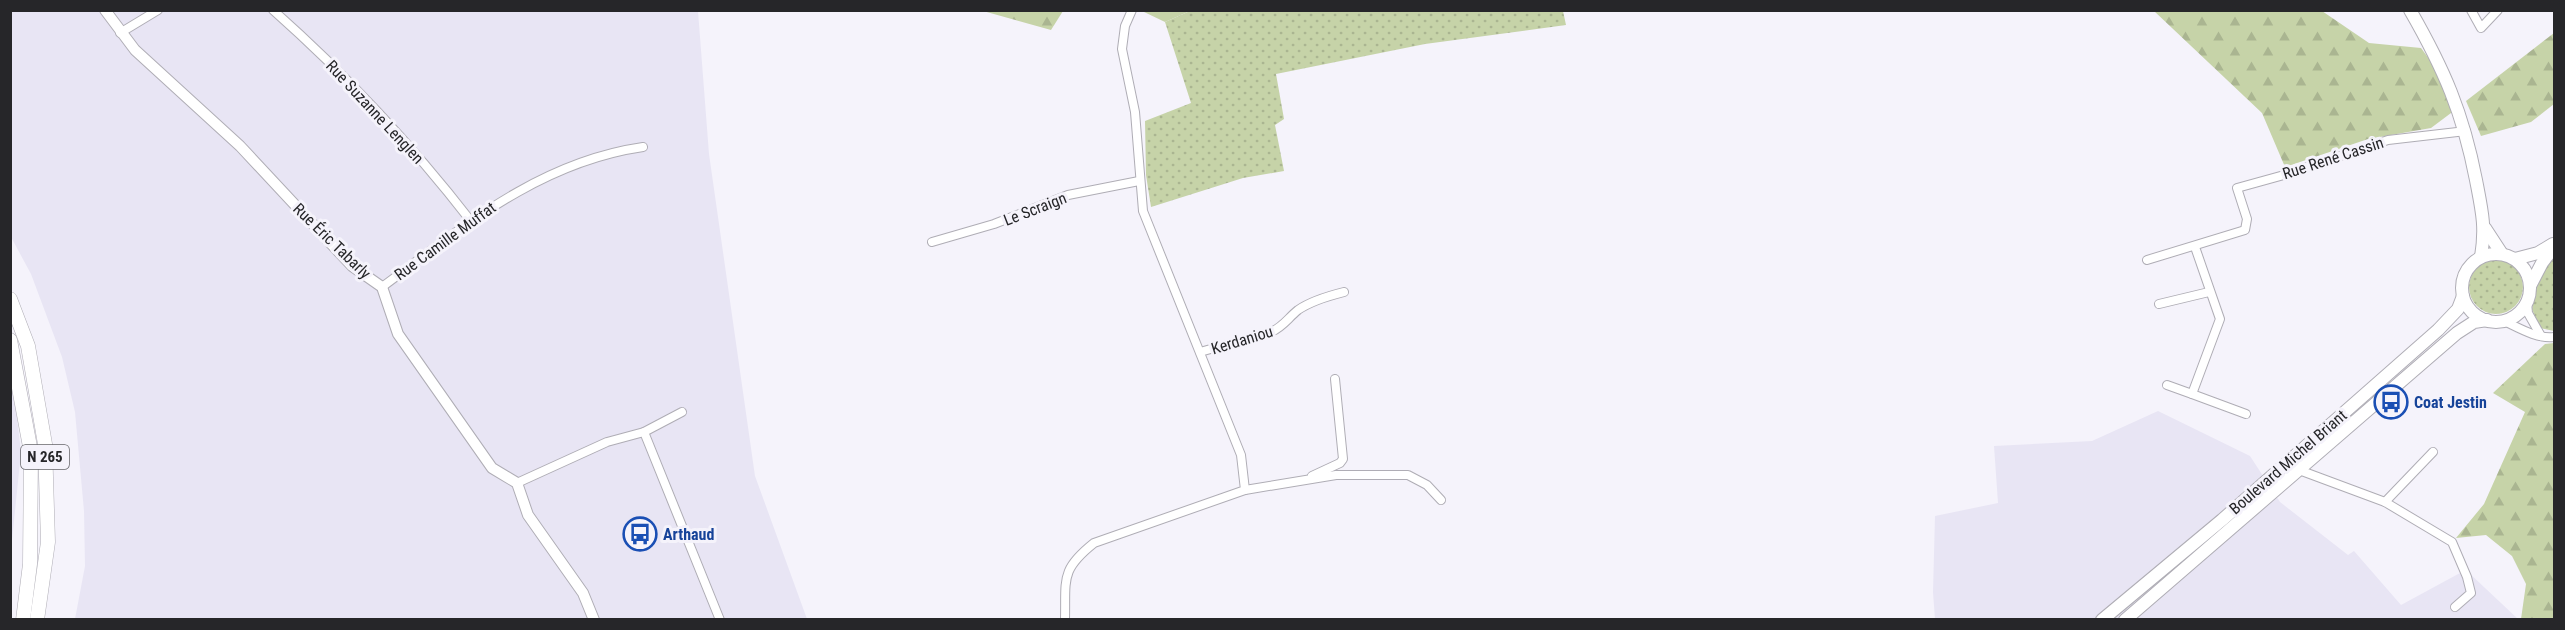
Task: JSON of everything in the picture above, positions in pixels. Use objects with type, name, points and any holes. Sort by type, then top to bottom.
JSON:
[{"type":"highway","name":"N 265","points":[[10,299],[28,346],[45,444],[48,542],[37,620]]},
{"type":"highway","name":"N 265","points":[[10,340],[31,452],[30,564],[22,620]]},
{"type":"main road","points":[[2410,10],[2438,58],[2466,131],[2485,228],[2481,257]]},
{"type":"main road","points":[[2485,228],[2502,254]]},
{"type":"main road","points":[[2515,259],[2538,253],[2554,245]]},
{"type":"main road","points":[[2530,286],[2525,270],[2515,259],[2502,254],[2481,257],[2468,268],[2464,278],[2463,297],[2471,310],[2487,320],[2504,321],[2517,315],[2527,303],[2530,286],[2554,245]]},
{"type":"main road","name":"Boulevard Michel Briant","points":[[2102,620],[2438,330],[2458,309],[2463,297]]},
{"type":"main road","name":"Boulevard Michel Briant","points":[[2125,620],[2462,328],[2474,322],[2487,320]]},
{"type":"main road","points":[[2148,582],[2158,592]]},
{"type":"street","name":"Rue Éric Tabarly","points":[[105,10],[135,50],[240,147],[352,266],[382,287],[398,334],[426,376],[492,468],[516,483]]},
{"type":"street","points":[[120,33],[158,10]]},
{"type":"street","name":"Rue Suzanne Lenglen","points":[[273,10],[319,52],[394,129],[470,220]]},
{"type":"street","points":[[1132,10],[1125,26],[1122,49],[1135,112],[1143,211],[1241,455],[1245,490]]},
{"type":"street","points":[[2471,10],[2481,28],[2498,10]]},
{"type":"street","name":"Rue René Cassin","points":[[2195,247],[2245,230],[2247,219],[2237,188],[2284,175],[2388,140],[2466,131]]},
{"type":"street","name":"Rue Camille Muffat","points":[[382,287],[470,220],[528,186],[568,168],[643,147]]},
{"type":"street","name":"Le Scraign","points":[[932,242],[994,224],[1068,195],[1139,181]]},
{"type":"street","points":[[2147,260],[2195,247],[2220,319],[2192,394]]},
{"type":"street","name":"Kerdaniou","points":[[1200,352],[1271,332],[1282,327],[1297,311],[1325,297],[1344,292]]},
{"type":"street","points":[[2158,304],[2209,292]]},
{"type":"street","points":[[2527,303],[2528,313],[2541,336]]},
{"type":"street","points":[[2504,321],[2541,336],[2554,337]]},
{"type":"street","points":[[1307,480],[1340,463],[1343,459],[1335,379]]},
{"type":"street","points":[[2167,385],[2246,414]]},
{"type":"street","points":[[594,620],[583,593],[528,514],[516,483],[607,442],[644,432],[682,412]]},
{"type":"street","points":[[644,432],[720,620]]},
{"type":"street","points":[[2385,502],[2433,452]]},
{"type":"street","points":[[2299,470],[2385,502],[2452,542],[2468,577],[2471,593],[2455,607]]},
{"type":"street","points":[[1065,620],[1066,577],[1073,560],[1094,543],[1245,490],[1336,475],[1408,475],[1427,485],[1442,500]]},
{"type":"shaded area","points":[[10,11],[698,11],[709,154],[755,476],[807,619],[75,619],[85,566],[84,511],[75,412],[62,357],[31,274],[11,237]]},
{"type":"shaded area","points":[[11,367],[21,452],[11,550]]},
{"type":"shaded area","points":[[2158,411],[2250,456],[2280,502],[2348,555],[2354,551],[2401,605],[2460,573],[2468,572],[2518,619],[1935,619],[1933,592],[1935,516],[1998,503],[1994,446],[2092,441]]},
{"type":"green space","points":[[983,11],[1063,11],[1051,30]]},
{"type":"green space","points":[[1142,11],[1190,11],[1165,22]]},
{"type":"green space","points":[[1190,11],[1563,11],[1566,25],[1425,44],[1276,74],[1284,119],[1275,125],[1284,171],[1243,178],[1151,207],[1146,175],[1145,121],[1191,103],[1165,22]]},
{"type":"green space","points":[[2154,11],[2322,11],[2369,43],[2421,48],[2435,67],[2455,110],[2431,128],[2368,139],[2285,167],[2262,113]]},
{"type":"green space","points":[[2554,33],[2554,104],[2531,122],[2481,136],[2466,101]]},
{"type":"green space","points":[[2554,252],[2554,331],[2540,328],[2532,309],[2537,284]]},
{"type":"green space","points":[[2496,260],[2506,262],[2515,268],[2521,277],[2523,287],[2521,297],[2515,306],[2506,312],[2496,314],[2486,312],[2477,306],[2471,297],[2469,287],[2471,277],[2477,268],[2486,262]]},
{"type":"green space","points":[[2554,343],[2554,619],[2521,619],[2526,584],[2512,556],[2486,535],[2456,538],[2484,504],[2525,412],[2493,393],[2545,344]]},
{"type":"place","name":"Coat Jestin","points":[[2391,402]]},
{"type":"place","name":"Arthaud","points":[[640,534]]}]
